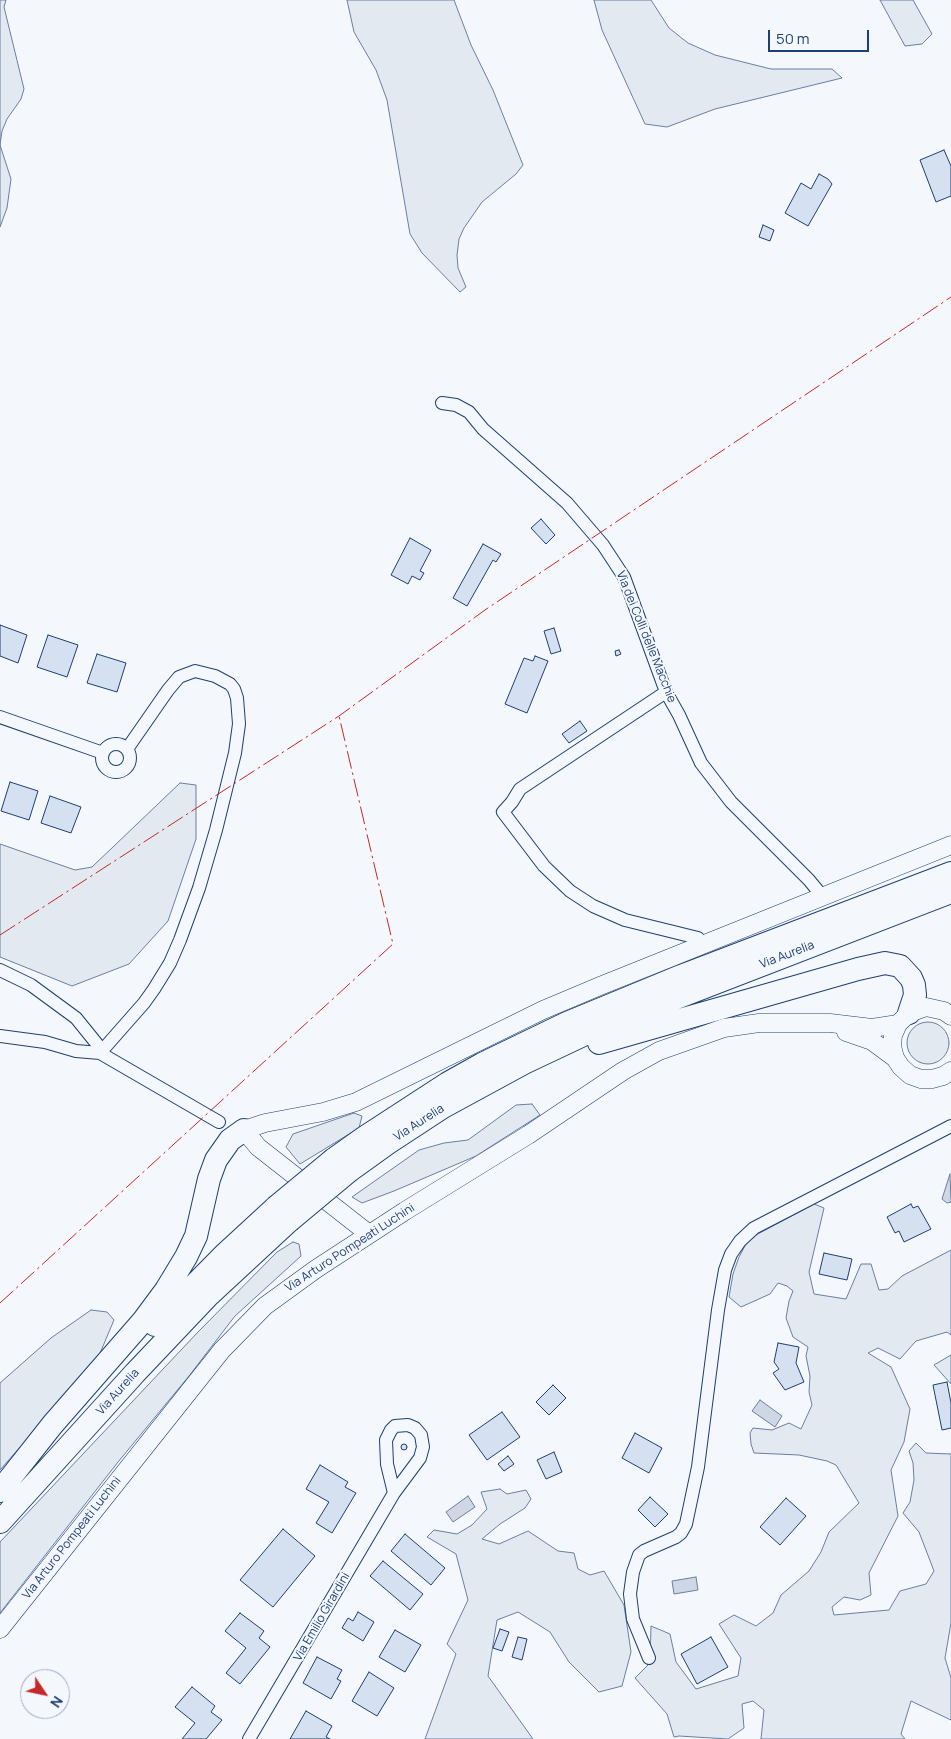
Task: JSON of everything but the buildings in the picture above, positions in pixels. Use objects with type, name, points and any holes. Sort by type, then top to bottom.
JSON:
[{"type":"highway","name":"Via Aurelia","points":[[0,1493],[173,1306],[226,1253],[282,1214],[400,1114],[482,1064],[567,1023],[681,976],[951,873]]},
{"type":"highway","name":"Via Aurelia","points":[[341,1165],[388,1143],[443,1107],[524,1063],[596,1030],[951,892]]},
{"type":"highway","points":[[443,1107],[495,1088],[579,1051],[617,1037],[670,1024],[858,969],[885,963],[900,966],[911,978],[914,985],[915,995],[903,1018]]},
{"type":"highway","points":[[0,1493],[53,1424],[143,1320],[166,1290],[196,1236],[208,1179],[216,1160],[230,1140],[244,1130]]},
{"type":"highway","name":"Via Aurelia","points":[[0,1522],[282,1214]]},
{"type":"street","name":"Via dei Colli delle Macchie","points":[[442,403],[456,405],[469,412],[483,429],[567,503],[603,545],[624,577],[666,692],[679,715],[695,752],[715,783],[740,812],[809,880],[823,897]]},
{"type":"street","points":[[100,1053],[144,1002],[158,982],[170,963],[190,914],[216,830],[235,753],[239,724],[237,698],[234,689],[230,684],[215,676],[195,671],[179,677],[128,749]]},
{"type":"street","points":[[666,692],[520,789],[503,812],[544,866],[570,891],[593,906],[625,920],[698,938],[703,944]]},
{"type":"street","points":[[0,717],[103,753]]},
{"type":"street","points":[[114,744],[119,744],[128,749],[130,763],[128,767],[120,772],[111,772],[104,766],[102,757],[106,749],[114,744]]},
{"type":"street","points":[[369,1234],[258,1147],[244,1130],[265,1123],[324,1112],[356,1102],[543,1010],[703,944],[951,846]]},
{"type":"street","points":[[0,970],[32,985],[76,1018],[97,1044],[100,1053]]},
{"type":"street","name":"Via Arturo Pompeati Luchini","points":[[0,1629],[233,1337],[276,1296],[369,1234],[514,1144],[623,1071],[659,1051],[724,1028],[759,1023],[830,1023],[872,1028],[903,1018],[926,1007],[949,1013]]},
{"type":"street","points":[[895,1058],[892,1046],[893,1035],[903,1018]]},
{"type":"street","name":"Via Arturo Pompeati Luchini","points":[[810,1023],[872,1041],[895,1058],[901,1067],[910,1074],[921,1079],[932,1079],[943,1076],[951,1071]]},
{"type":"street","points":[[0,1036],[35,1040],[76,1051],[100,1053],[219,1122]]},
{"type":"street","points":[[649,1658],[633,1619],[630,1594],[633,1572],[639,1555],[676,1537],[681,1533],[686,1524],[698,1467],[718,1310],[725,1270],[731,1254],[740,1241],[754,1228],[951,1126]]},
{"type":"street","name":"Via Emilio Girardini","points":[[249,1739],[394,1494],[418,1462],[422,1450],[421,1435],[415,1428],[408,1425],[394,1426],[386,1440],[387,1464],[394,1494]]},
{"type":"shaded area","points":[[0,0],[6,0],[4,7],[24,89],[21,99],[7,119],[2,131],[0,145]]},
{"type":"shaded area","points":[[347,0],[454,0],[471,45],[493,90],[523,165],[516,174],[482,202],[464,228],[459,239],[457,255],[458,268],[466,287],[460,292],[422,253],[410,234],[387,100],[376,70],[354,32]]},
{"type":"shaded area","points":[[594,0],[651,0],[669,28],[688,43],[715,55],[771,69],[832,69],[842,78],[715,109],[667,127],[645,124],[602,30]]},
{"type":"shaded area","points":[[880,0],[913,0],[932,34],[922,44],[905,46]]},
{"type":"shaded area","points":[[0,145],[11,179],[7,208],[0,227]]},
{"type":"shaded area","points":[[180,783],[196,785],[196,839],[168,921],[129,964],[72,986],[0,957],[0,844],[75,870],[92,867]]},
{"type":"shaded area","points":[[932,1022],[940,1025],[946,1031],[949,1043],[946,1055],[940,1061],[924,1064],[916,1061],[910,1055],[907,1039],[910,1031],[916,1025]]},
{"type":"shaded area","points":[[532,1104],[540,1115],[476,1156],[362,1203],[352,1197],[419,1150],[444,1143],[468,1140],[516,1105]]},
{"type":"shaded area","points":[[354,1113],[362,1116],[359,1128],[300,1164],[286,1147],[293,1134]]},
{"type":"shaded area","points":[[950,1174],[951,1202],[947,1203],[942,1199]]},
{"type":"shaded area","points":[[814,1204],[824,1208],[809,1272],[814,1294],[846,1299],[861,1264],[871,1264],[879,1290],[888,1289],[902,1276],[951,1250],[951,1335],[947,1332],[916,1341],[900,1359],[878,1348],[868,1353],[891,1367],[910,1409],[904,1442],[891,1470],[898,1516],[869,1573],[871,1595],[860,1600],[844,1597],[832,1607],[834,1615],[889,1610],[900,1591],[926,1584],[934,1571],[919,1532],[903,1513],[910,1502],[914,1480],[913,1463],[909,1451],[916,1443],[926,1453],[951,1454],[951,1623],[945,1658],[951,1678],[951,1720],[911,1701],[901,1734],[905,1739],[761,1739],[764,1710],[753,1701],[742,1704],[744,1728],[728,1739],[674,1737],[667,1714],[635,1678],[650,1663],[651,1626],[670,1634],[676,1662],[696,1689],[738,1676],[741,1658],[719,1624],[734,1615],[756,1626],[773,1613],[781,1595],[809,1571],[821,1552],[829,1532],[859,1503],[836,1465],[827,1461],[799,1455],[754,1453],[751,1444],[750,1433],[753,1428],[772,1430],[789,1423],[801,1429],[812,1405],[809,1392],[810,1376],[806,1356],[808,1347],[793,1337],[786,1318],[793,1291],[787,1286],[778,1283],[770,1294],[741,1307],[729,1297],[733,1274],[747,1242],[756,1235]]},
{"type":"shaded area","points":[[293,1242],[299,1244],[301,1256],[235,1316],[0,1613],[0,1542],[198,1332],[277,1252]]},
{"type":"shaded area","points":[[91,1310],[107,1312],[114,1320],[98,1358],[0,1470],[0,1383],[51,1338]]},
{"type":"shaded area","points":[[951,1355],[951,1384],[934,1365]]},
{"type":"shaded area","points":[[760,1400],[782,1416],[775,1427],[752,1411]]},
{"type":"shaded area","points":[[500,1489],[507,1494],[526,1490],[531,1499],[525,1508],[500,1524],[482,1539],[499,1544],[528,1531],[558,1551],[574,1553],[578,1569],[590,1575],[604,1571],[624,1605],[631,1652],[622,1686],[599,1692],[569,1662],[550,1632],[518,1612],[497,1620],[488,1676],[533,1739],[425,1739],[456,1654],[447,1644],[468,1600],[456,1554],[427,1537],[434,1530],[457,1534],[472,1525],[487,1509],[481,1492]]},
{"type":"shaded area","points":[[468,1496],[475,1507],[453,1522],[446,1512]]},
{"type":"shaded area","points":[[696,1577],[698,1590],[674,1594],[672,1581]]},
{"type":"power","points":[[0,935],[339,716],[485,610],[951,297]]},
{"type":"power","points":[[0,1303],[393,944],[339,716]]}]
